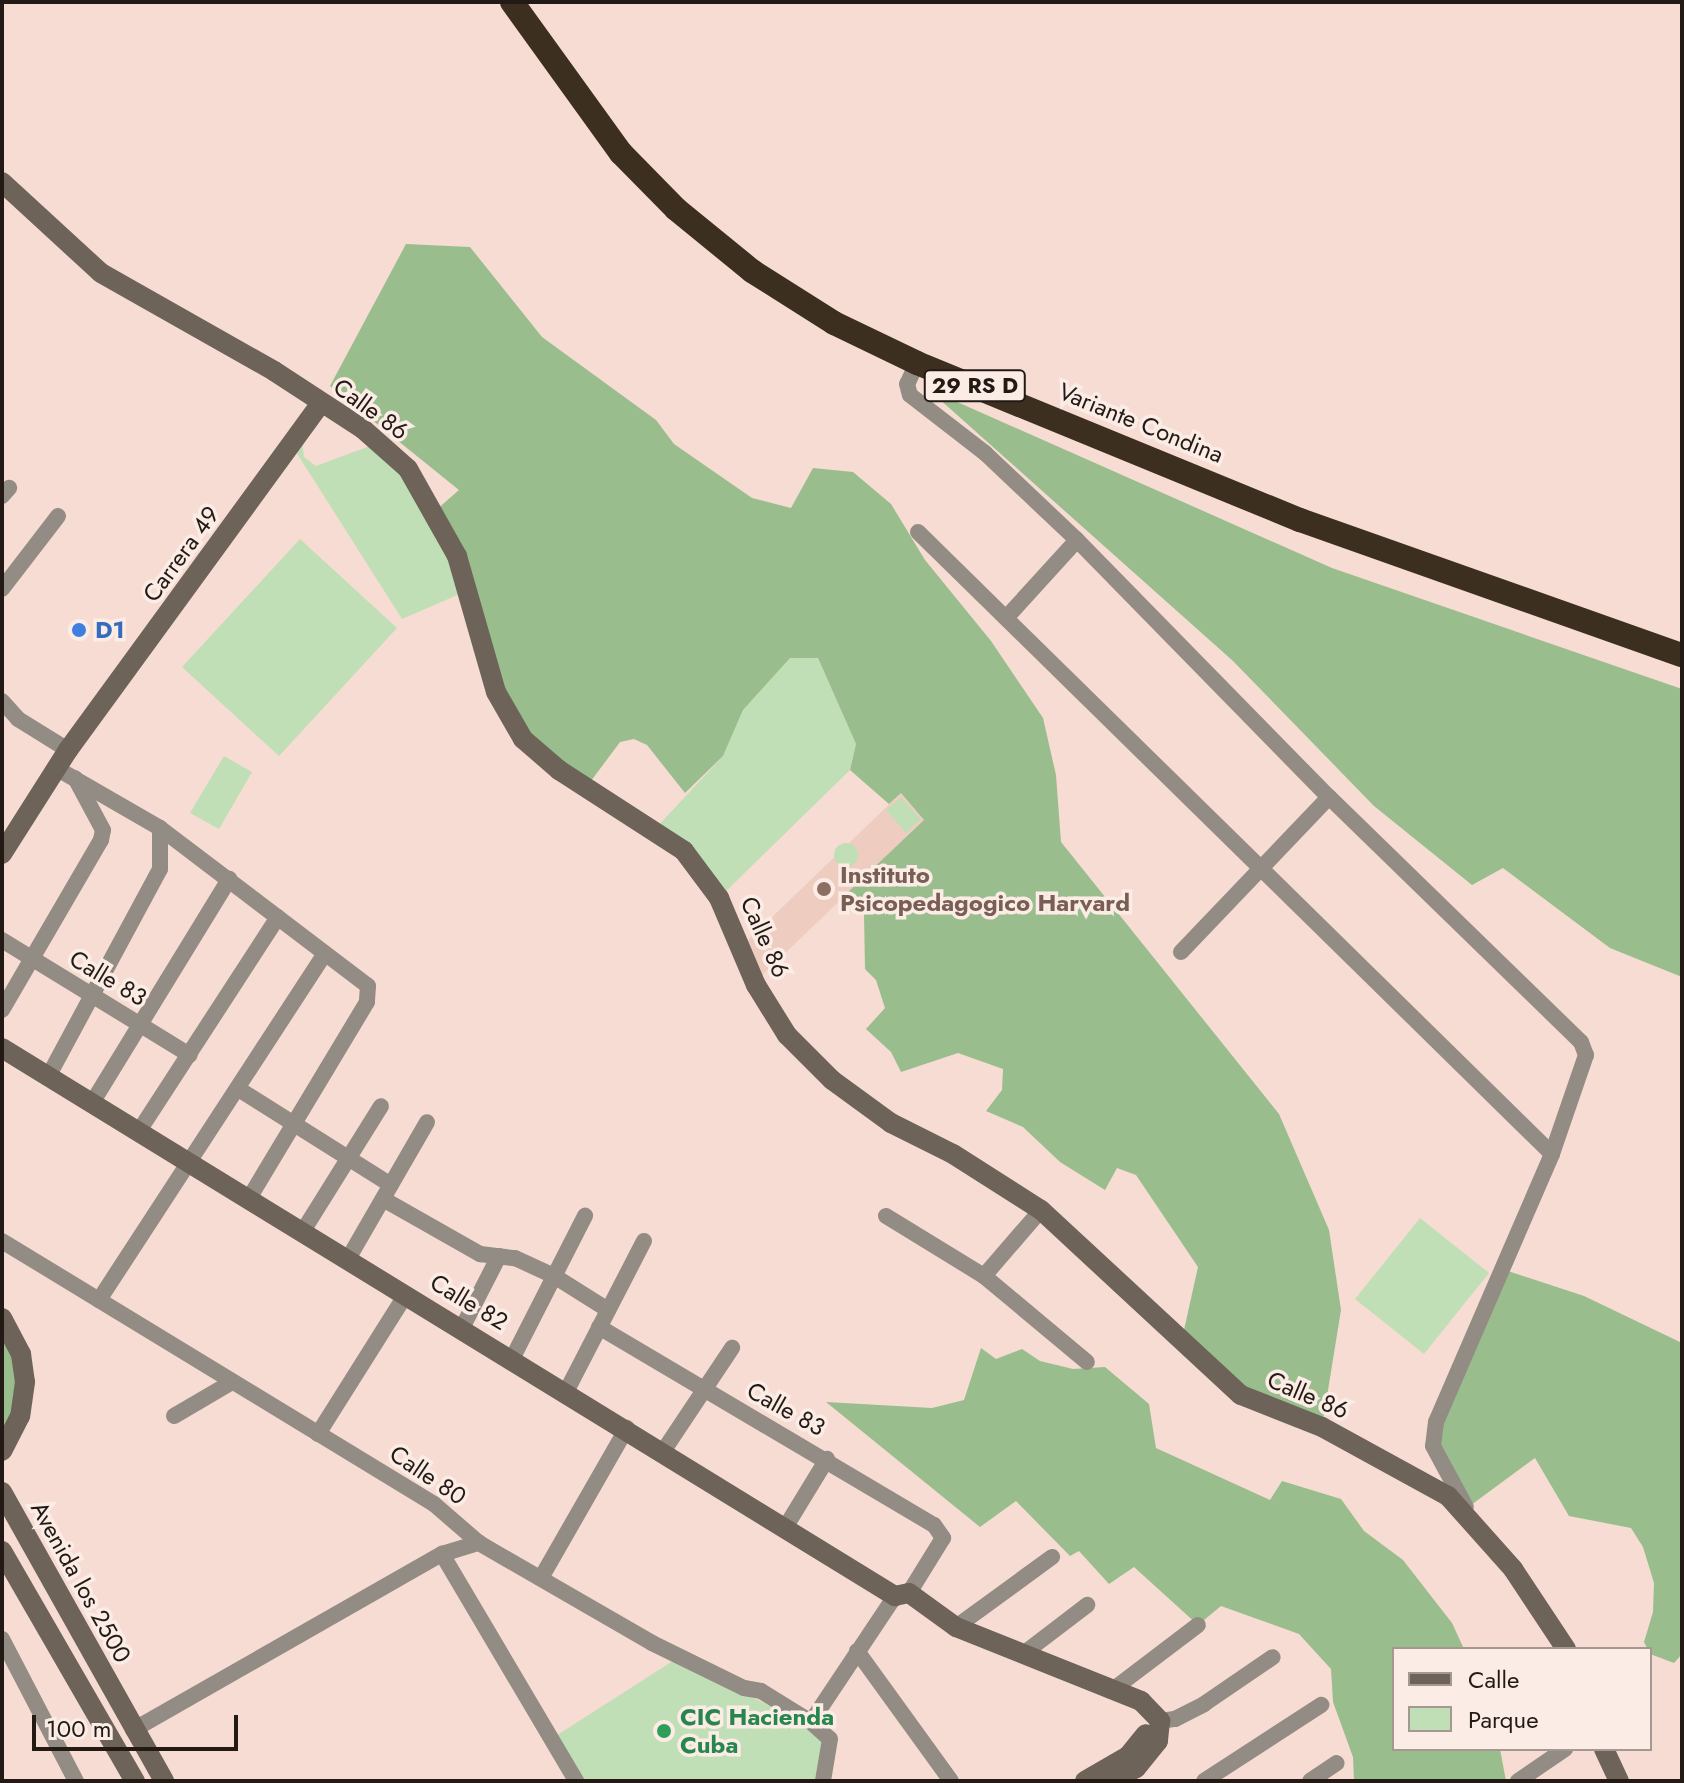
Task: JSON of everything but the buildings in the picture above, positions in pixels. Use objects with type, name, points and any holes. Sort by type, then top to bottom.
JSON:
[{"type":"highway","name":"Variante Condina","points":[[512,2],[621,153],[676,209],[790,296],[917,363],[1419,563],[1675,653]]},
{"type":"main road","name":"Calle 86","points":[[2,182],[101,273],[241,350],[391,452],[421,487],[457,556],[503,709],[523,739],[559,770],[684,851],[719,898],[756,985],[787,1035],[832,1080],[891,1123],[953,1154],[1041,1210],[1241,1395],[1322,1427],[1401,1467],[1473,1518],[1565,1647]]},
{"type":"main road","name":"Carrera 49","points":[[2,854],[68,750],[320,404]]},
{"type":"main road","name":"Calle 82","points":[[2,1048],[664,1450],[785,1528],[956,1627],[1141,1701],[1160,1721]]},
{"type":"main road","points":[[2,1318],[21,1354],[25,1382],[20,1416],[2,1451]]},
{"type":"main road","name":"Avenida los 2500","points":[[2,1492],[164,1781]]},
{"type":"main road","points":[[2,1551],[135,1781]]},
{"type":"main road","points":[[1085,1781],[1128,1756],[1145,1738],[1143,1714],[1115,1693]]},
{"type":"main road","points":[[1113,1781],[1140,1774],[1158,1741],[1160,1721]]},
{"type":"main road","points":[[1605,1751],[1619,1781]]},
{"type":"street","points":[[917,363],[907,384],[910,395],[985,453],[1077,540],[1329,797],[1581,1042],[1586,1055],[1552,1154],[1436,1422],[1433,1446],[1473,1518]]},
{"type":"street","points":[[2,589],[58,516]]},
{"type":"street","points":[[918,532],[1552,1154]]},
{"type":"street","points":[[1006,618],[1077,540]]},
{"type":"street","points":[[2,701],[18,719],[68,750]]},
{"type":"street","points":[[56,768],[160,828],[368,986],[367,1002],[249,1198]]},
{"type":"street","points":[[2,1010],[101,840],[103,830],[75,778]]},
{"type":"street","points":[[1181,952],[1329,797]]},
{"type":"street","points":[[48,1077],[160,869],[160,828]]},
{"type":"street","points":[[92,1103],[142,1026],[229,879]]},
{"type":"street","points":[[139,1131],[278,917]]},
{"type":"street","name":"Calle 83","points":[[2,940],[190,1055]]},
{"type":"street","points":[[99,1300],[240,1090],[324,955]]},
{"type":"street","points":[[240,1090],[348,1157],[387,1192],[480,1254],[499,1256],[554,1276],[608,1310]]},
{"type":"street","points":[[303,1231],[381,1106]]},
{"type":"street","points":[[348,1259],[427,1122]]},
{"type":"street","points":[[984,1276],[1041,1210]]},
{"type":"street","points":[[512,1359],[585,1216]]},
{"type":"street","points":[[886,1216],[984,1276],[1087,1362]]},
{"type":"street","name":"Calle 80","points":[[2,1241],[434,1504],[479,1543],[652,1643],[744,1688],[761,1691],[811,1722],[830,1739],[823,1781]]},
{"type":"street","points":[[566,1392],[644,1241]]},
{"type":"street","points":[[462,1328],[499,1256]]},
{"type":"street","points":[[318,1434],[406,1294]]},
{"type":"street","name":"Calle 83","points":[[599,1327],[934,1525],[943,1538],[902,1595]]},
{"type":"street","points":[[664,1450],[732,1348]]},
{"type":"street","points":[[174,1416],[232,1382]]},
{"type":"street","points":[[541,1578],[627,1428]]},
{"type":"street","points":[[785,1528],[827,1459]]},
{"type":"street","points":[[133,1730],[442,1554],[479,1543]]},
{"type":"street","points":[[442,1554],[576,1781]]},
{"type":"street","points":[[956,1627],[1052,1557]]},
{"type":"street","points":[[811,1722],[857,1651],[902,1595]]},
{"type":"street","points":[[1023,1654],[1087,1605]]},
{"type":"street","points":[[1115,1693],[1198,1625]]},
{"type":"street","points":[[2,1639],[76,1781]]},
{"type":"street","points":[[857,1651],[951,1781]]},
{"type":"street","points":[[1160,1721],[1175,1719],[1204,1704],[1273,1657]]},
{"type":"street","points":[[1204,1781],[1321,1705]]},
{"type":"street","points":[[1518,1781],[1562,1751]]},
{"type":"street","points":[[1310,1781],[1337,1763]]},
{"type":"shaded area","name":"Instituto Psicopedagogico Harvard","points":[[901,793],[924,820],[757,980],[745,943]]},
{"type":"green space","points":[[406,244],[470,247],[542,337],[656,420],[674,444],[752,498],[791,508],[813,468],[853,472],[891,504],[925,560],[991,641],[1043,718],[1056,775],[1061,842],[1279,1114],[1329,1230],[1341,1310],[1322,1427],[1279,1413],[1182,1339],[1198,1267],[1136,1175],[1117,1168],[1105,1190],[1060,1162],[1023,1127],[986,1111],[1002,1090],[1003,1069],[958,1053],[901,1072],[891,1052],[866,1029],[885,1008],[876,980],[865,969],[864,914],[847,893],[924,820],[901,793],[889,804],[850,770],[856,744],[818,658],[790,658],[743,710],[723,756],[685,793],[647,745],[634,739],[620,742],[588,785],[516,728],[435,511],[459,490],[330,386]]},
{"type":"green space","points":[[928,389],[1332,568],[1682,689],[1682,977],[1610,948],[1503,868],[1472,885],[1374,806],[1233,661]]},
{"type":"green space","points":[[301,433],[304,457],[316,466],[378,443],[391,452],[469,590],[402,619],[291,444]]},
{"type":"green space","points":[[300,539],[397,628],[279,756],[182,667]]},
{"type":"green space","points":[[790,658],[818,658],[856,744],[850,770],[719,898],[655,829],[723,756],[743,710]]},
{"type":"green space","points":[[224,756],[252,772],[219,829],[190,813]]},
{"type":"green space","points":[[901,797],[921,819],[906,833],[886,810]]},
{"type":"green space","points":[[846,843],[857,850],[858,855],[851,866],[846,867],[835,860],[834,855],[841,844]]},
{"type":"green space","points":[[1420,1218],[1489,1273],[1424,1354],[1355,1299]]},
{"type":"green space","points":[[1505,1270],[1584,1296],[1682,1343],[1682,1654],[1674,1663],[1652,1655],[1652,1647],[1646,1647],[1644,1642],[1653,1612],[1654,1583],[1643,1547],[1631,1528],[1569,1516],[1535,1458],[1467,1508],[1434,1438]]},
{"type":"green space","points":[[2,1318],[25,1382],[2,1451]]},
{"type":"green space","points":[[981,1348],[996,1359],[1022,1349],[1040,1361],[1073,1369],[1105,1367],[1149,1404],[1156,1448],[1270,1500],[1282,1481],[1341,1499],[1364,1531],[1403,1560],[1452,1623],[1463,1647],[1392,1647],[1392,1751],[1500,1751],[1506,1781],[1354,1781],[1353,1757],[1333,1702],[1331,1669],[1299,1634],[1221,1606],[1198,1625],[1134,1567],[1109,1584],[1079,1551],[1070,1556],[1016,1501],[980,1527],[826,1402],[932,1408],[964,1400]]},
{"type":"green space","points":[[679,1657],[830,1739],[823,1781],[576,1781],[551,1739]]},
{"type":"place","name":"D1","points":[[79,630]]},
{"type":"place","name":"Instituto Psicopedagogico Harvard","points":[[824,889]]},
{"type":"place","name":"CIC Hacienda Cuba","points":[[664,1731]]}]
